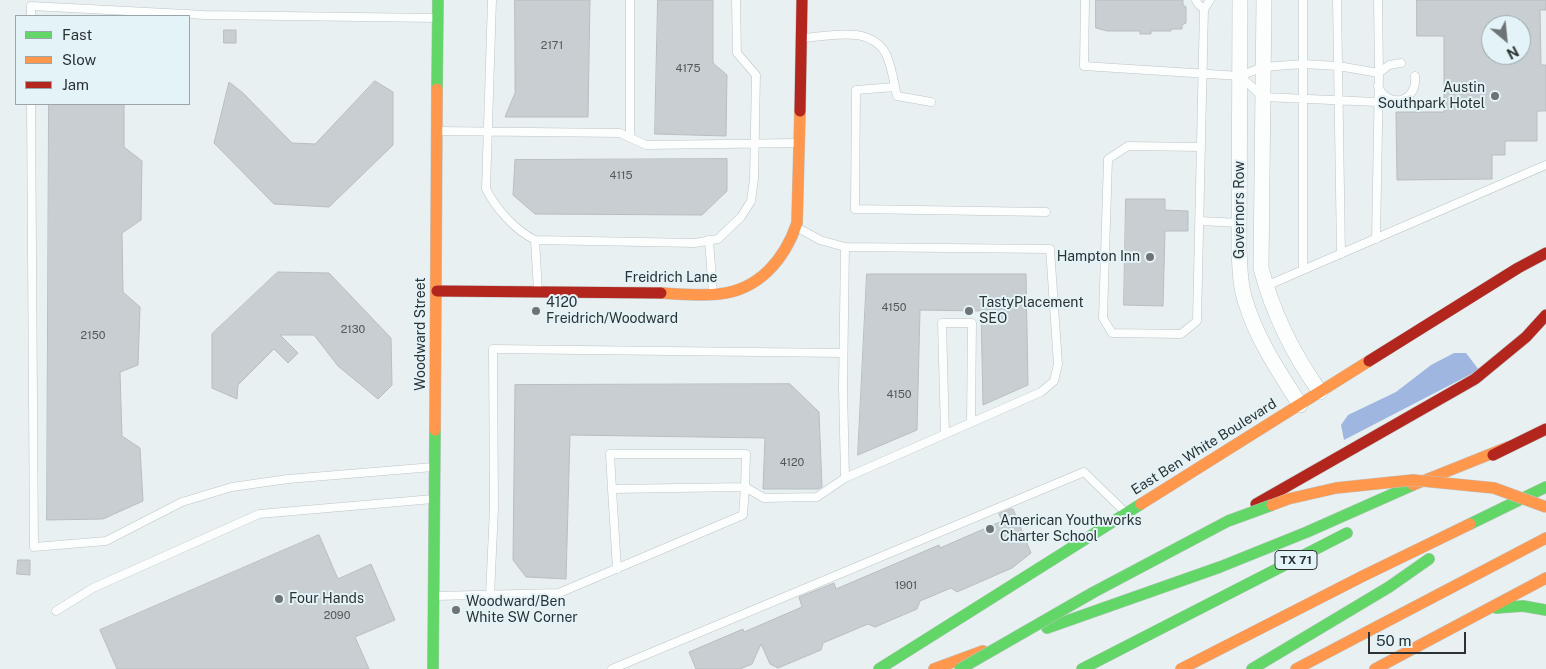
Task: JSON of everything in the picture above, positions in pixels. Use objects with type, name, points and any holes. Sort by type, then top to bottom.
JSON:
[{"type":"main road","name":"Woodward Street","points":[[433,669],[438,0]]},
{"type":"main road","name":"Freidrich Lane","points":[[437,291],[713,294],[738,290],[756,282],[765,275],[786,252],[796,227],[799,211],[802,0]]},
{"type":"main road","name":"East Ben White Boulevard","points":[[879,669],[1518,268],[1546,253]]},
{"type":"main road","points":[[1518,268],[1543,267]]},
{"type":"main road","points":[[960,669],[1094,592],[1228,521],[1475,379],[1526,337],[1546,315]]},
{"type":"main road","points":[[1422,494],[1508,447],[1546,429]]},
{"type":"main road","points":[[934,669],[1220,566],[1307,532],[1391,494],[1508,447]]},
{"type":"main road","points":[[1228,521],[1288,499],[1336,488],[1413,480],[1494,488],[1546,507]]},
{"type":"main road","points":[[1181,669],[1363,576],[1546,487]]},
{"type":"main road","points":[[1252,669],[1389,587],[1489,516]]},
{"type":"main road","name":"TX 71","points":[[1082,669],[1361,526]]},
{"type":"main road","points":[[1296,669],[1546,538]]},
{"type":"main road","points":[[1375,669],[1546,578]]},
{"type":"main road","points":[[1488,609],[1523,606],[1546,610]]},
{"type":"street","name":"Governors Row","points":[[1240,0],[1241,280],[1245,303],[1258,332],[1300,405]]},
{"type":"street","name":"Governors Row","points":[[1264,0],[1261,268],[1272,305],[1299,363],[1320,392]]},
{"type":"lane","points":[[492,0],[486,189],[492,202],[522,234],[535,240],[695,242],[718,239],[741,217],[751,201],[754,179],[756,75],[737,52],[736,0]]},
{"type":"lane","points":[[630,0],[630,138]]},
{"type":"lane","points":[[1085,0],[1084,66],[1240,76],[1263,67],[1303,64],[1338,66],[1378,73],[1389,65],[1401,63]]},
{"type":"lane","points":[[1196,0],[1204,9]]},
{"type":"lane","points":[[1201,147],[1128,146],[1108,159],[1104,318],[1112,333],[1181,334],[1197,321],[1200,221],[1204,9],[1210,0]]},
{"type":"lane","points":[[1303,0],[1303,270]]},
{"type":"lane","points":[[1337,0],[1342,254]]},
{"type":"lane","points":[[1376,238],[1378,0]]},
{"type":"lane","points":[[31,15],[31,6],[205,15],[438,18]]},
{"type":"lane","points":[[801,39],[854,34],[868,37],[886,54],[897,96],[931,102]]},
{"type":"lane","points":[[1240,76],[1263,97],[1377,102]]},
{"type":"lane","points":[[1378,86],[1384,96],[1390,99],[1401,100],[1412,93],[1416,82],[1414,76]]},
{"type":"lane","points":[[895,87],[856,90],[855,209],[1046,212]]},
{"type":"lane","points":[[31,105],[34,547],[106,541],[182,502],[232,487],[435,467]]},
{"type":"lane","points":[[438,131],[620,134],[646,145],[800,143]]},
{"type":"lane","points":[[1266,286],[1546,165]]},
{"type":"lane","points":[[1200,221],[1240,223]]},
{"type":"lane","points":[[612,489],[745,487],[764,498],[817,497],[845,478],[1041,392],[1054,381],[1058,364],[1050,249],[846,247],[820,240],[796,227]]},
{"type":"lane","points":[[535,240],[538,292]]},
{"type":"lane","points":[[708,240],[713,294]]},
{"type":"lane","points":[[845,478],[843,353],[846,247]]},
{"type":"lane","points":[[945,434],[942,322],[972,323],[971,423]]},
{"type":"lane","points":[[490,595],[494,508],[494,349],[843,353]]},
{"type":"lane","points":[[434,596],[559,593],[617,569],[743,515],[746,454],[610,454],[617,569]]},
{"type":"lane","points":[[612,669],[1084,472],[1127,514]]},
{"type":"lane","points":[[56,611],[94,588],[259,514],[435,499]]},
{"type":"water","points":[[1454,353],[1466,353],[1479,370],[1344,440],[1341,425],[1348,415],[1396,392],[1431,365]]},
{"type":"building","points":[[515,0],[590,0],[588,117],[505,117],[515,93]]},
{"type":"building","points":[[658,0],[713,0],[713,63],[727,75],[726,136],[655,134]]},
{"type":"building","points":[[1096,0],[1183,0],[1183,5],[1186,7],[1186,23],[1182,25],[1182,29],[1151,31],[1151,34],[1140,34],[1140,31],[1107,31],[1096,28]]},
{"type":"building","name":"Austin Southpark Hotel","points":[[1417,0],[1546,0],[1546,10],[1540,10],[1541,65],[1546,65],[1546,111],[1537,111],[1537,141],[1505,141],[1505,155],[1492,155],[1492,179],[1397,180],[1396,112],[1444,112],[1444,36],[1417,36]]},
{"type":"building","points":[[224,30],[236,30],[236,43],[224,43]]},
{"type":"building","points":[[375,81],[393,92],[393,145],[329,207],[274,204],[214,143],[229,82],[243,93],[292,143],[315,144]]},
{"type":"building","points":[[49,105],[124,105],[124,147],[142,161],[141,220],[122,233],[123,292],[140,307],[138,365],[120,372],[122,436],[140,448],[143,501],[103,519],[47,520]]},
{"type":"building","points":[[727,159],[727,191],[702,215],[535,214],[513,195],[515,160]]},
{"type":"building","name":"Hampton Inn","points":[[1126,199],[1165,199],[1165,210],[1188,211],[1188,231],[1165,231],[1163,306],[1124,305]]},
{"type":"building","points":[[278,272],[329,273],[391,338],[392,385],[378,399],[338,366],[314,335],[280,335],[298,353],[288,363],[274,349],[238,385],[237,399],[212,388],[212,334]]},
{"type":"building","points":[[867,274],[1026,274],[1028,385],[983,405],[981,311],[920,310],[917,430],[858,455]]},
{"type":"building","points":[[790,384],[819,412],[822,487],[818,489],[763,489],[765,438],[570,435],[566,579],[526,577],[513,560],[515,385]]},
{"type":"building","points":[[1013,509],[1031,553],[1012,568],[957,592],[951,588],[920,601],[917,609],[875,627],[868,624],[823,643],[821,650],[778,668],[770,664],[761,644],[752,664],[740,669],[696,669],[689,652],[743,629],[744,632],[802,607],[799,597],[834,583],[836,589],[939,545],[940,548],[1002,521],[999,514]]},
{"type":"building","name":"Four Hands","points":[[319,535],[338,579],[371,564],[395,620],[355,637],[369,669],[117,669],[100,630]]},
{"type":"building","points":[[18,560],[30,560],[30,575],[17,574]]},
{"type":"traffic: fast","points":[[437,89],[438,0]]},
{"type":"traffic: fast","points":[[433,669],[435,430]]},
{"type":"traffic: fast","points":[[1047,628],[1220,567],[1307,532],[1413,485]]},
{"type":"traffic: fast","points":[[1470,524],[1546,487]]},
{"type":"traffic: fast","points":[[879,669],[1141,504]]},
{"type":"traffic: fast","points":[[960,669],[1094,592],[1228,521],[1272,505]]},
{"type":"traffic: fast","points":[[1082,669],[1347,533]]},
{"type":"traffic: fast","points":[[1252,669],[1389,587],[1429,559]]},
{"type":"traffic: fast","points":[[1496,608],[1523,606],[1546,610]]},
{"type":"traffic: slow","points":[[435,430],[437,89]]},
{"type":"traffic: slow","points":[[661,293],[705,295],[733,291],[758,279],[778,260],[797,223],[800,111]]},
{"type":"traffic: slow","points":[[1141,504],[1369,361]]},
{"type":"traffic: slow","points":[[1413,485],[1508,447]]},
{"type":"traffic: slow","points":[[1272,505],[1288,499],[1336,488],[1413,480],[1494,488],[1546,507]]},
{"type":"traffic: slow","points":[[1181,669],[1363,576],[1470,524]]},
{"type":"traffic: slow","points":[[1296,669],[1546,538]]},
{"type":"traffic: slow","points":[[1375,669],[1546,578]]},
{"type":"traffic: slow","points":[[934,669],[983,651]]},
{"type":"traffic: jam","points":[[800,111],[802,0]]},
{"type":"traffic: jam","points":[[1369,361],[1518,268],[1546,253]]},
{"type":"traffic: jam","points":[[437,291],[661,293]]},
{"type":"traffic: jam","points":[[1256,504],[1475,379],[1526,337],[1546,315]]},
{"type":"traffic: jam","points":[[1493,455],[1546,429]]},
{"type":"place","name":"Austin Southpark Hotel","points":[[1495,96]]},
{"type":"place","name":"Hampton Inn","points":[[1150,257]]},
{"type":"place","name":"4120 Freidrich/Woodward","points":[[536,311]]},
{"type":"place","name":"TastyPlacement SEO","points":[[969,311]]},
{"type":"place","name":"American Youthworks Charter School","points":[[990,529]]},
{"type":"place","name":"Four Hands","points":[[279,599]]},
{"type":"place","name":"Woodward/Ben White SW Corner","points":[[456,610]]}]
